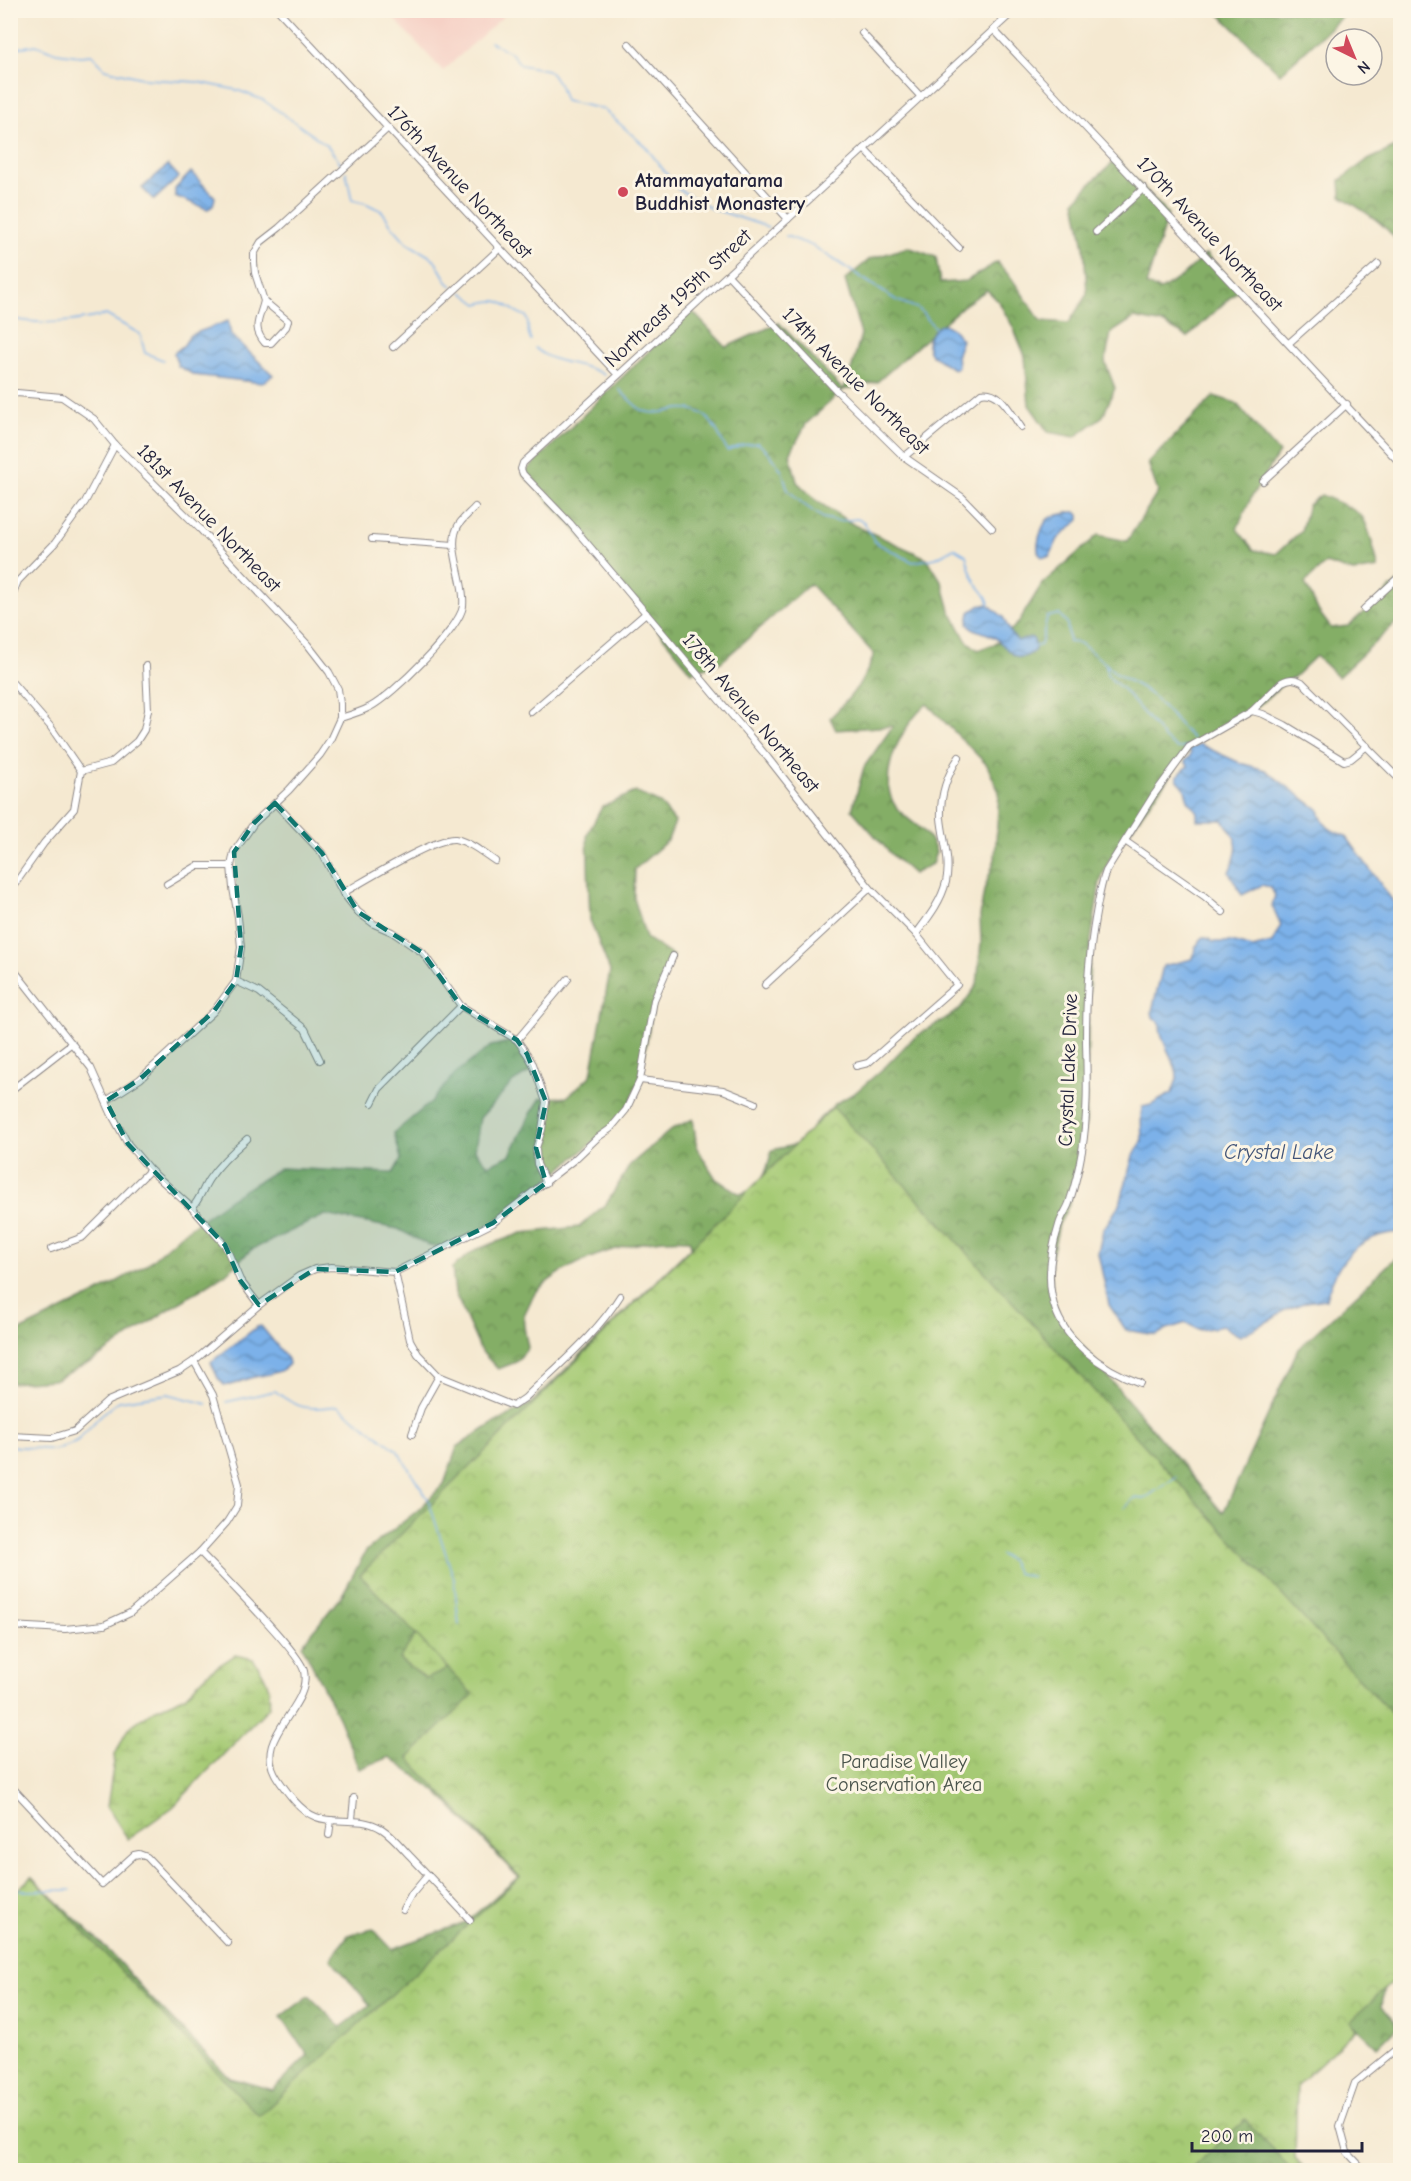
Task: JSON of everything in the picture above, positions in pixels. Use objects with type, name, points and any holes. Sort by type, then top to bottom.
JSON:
[{"type":"street","name":"176th Avenue Northeast","points":[[278,10],[618,375]]},
{"type":"street","name":"Northeast 195th Street","points":[[523,463],[1015,10]]},
{"type":"street","name":"170th Avenue Northeast","points":[[994,30],[1401,463]]},
{"type":"street","points":[[862,33],[921,97]]},
{"type":"street","points":[[629,44],[788,219]]},
{"type":"street","points":[[264,300],[256,329],[257,334],[265,343],[271,343],[286,327],[288,321],[264,300],[255,273],[254,254],[261,242],[286,222],[388,128]]},
{"type":"street","points":[[864,149],[959,248]]},
{"type":"street","points":[[1096,232],[1144,188]]},
{"type":"street","points":[[393,347],[499,249]]},
{"type":"street","points":[[1289,343],[1378,264]]},
{"type":"street","name":"174th Avenue Northeast","points":[[728,274],[835,389],[904,457],[962,497],[992,528]]},
{"type":"street","points":[[904,457],[981,393],[996,395],[1021,427]]},
{"type":"street","name":"181st Avenue Northeast","points":[[10,394],[62,397],[94,419],[115,445],[200,529],[308,645],[329,672],[338,689],[340,718]]},
{"type":"street","points":[[1263,481],[1347,404]]},
{"type":"street","points":[[10,600],[18,581],[55,543],[85,502],[115,445]]},
{"type":"street","name":"178th Avenue Northeast","points":[[523,463],[521,469],[523,474],[570,523],[768,758],[870,888],[916,934],[957,985],[868,1063],[856,1066]]},
{"type":"street","points":[[106,1101],[140,1079],[207,1018],[236,981],[241,947],[231,866],[234,852],[242,837],[254,823],[309,770],[330,740],[340,718],[369,708],[386,697],[419,666],[453,626],[462,610],[464,596],[454,545],[458,525],[475,507]]},
{"type":"street","points":[[372,539],[454,545]]},
{"type":"street","points":[[1364,609],[1401,576]]},
{"type":"street","points":[[531,712],[646,613]]},
{"type":"street","points":[[81,771],[111,763],[137,741],[144,729],[148,710],[146,666]]},
{"type":"street","points":[[1252,711],[1282,682],[1297,679],[1401,780]]},
{"type":"street","points":[[10,681],[50,726],[81,771],[74,809],[44,843],[10,891]]},
{"type":"street","points":[[1252,711],[1286,725],[1344,761],[1351,759],[1367,746]]},
{"type":"street","name":"Crystal Lake Drive","points":[[1140,1383],[1120,1376],[1093,1360],[1077,1344],[1061,1321],[1052,1298],[1051,1260],[1059,1224],[1072,1193],[1082,1154],[1086,1122],[1090,947],[1102,882],[1112,860],[1153,796],[1188,748],[1252,711]]},
{"type":"street","points":[[916,934],[932,913],[946,881],[948,859],[942,819],[942,800],[948,777],[959,757]]},
{"type":"street","points":[[275,803],[322,853],[343,893],[358,912],[423,953],[461,1006],[517,1040],[532,1064],[546,1102],[542,1130],[536,1149],[537,1164],[546,1183]]},
{"type":"street","points":[[343,893],[379,872],[447,839],[467,843],[495,861]]},
{"type":"street","points":[[1125,841],[1204,896],[1223,912]]},
{"type":"street","points":[[167,884],[197,867],[231,866]]},
{"type":"street","points":[[765,985],[870,888]]},
{"type":"street","points":[[10,1436],[52,1438],[75,1431],[108,1401],[179,1371],[194,1361],[259,1305],[299,1276],[315,1269],[331,1267],[395,1272],[493,1223],[546,1183],[610,1129],[626,1110],[640,1080],[654,1000],[673,956]]},
{"type":"street","points":[[10,965],[91,1068],[128,1144],[150,1170],[192,1208],[225,1245],[240,1280],[259,1305]]},
{"type":"street","points":[[517,1040],[568,979]]},
{"type":"street","points":[[236,981],[258,992],[305,1029],[320,1060]]},
{"type":"street","points":[[372,1102],[379,1089],[461,1006]]},
{"type":"street","points":[[10,1091],[72,1043]]},
{"type":"street","points":[[640,1080],[723,1090],[755,1103]]},
{"type":"street","points":[[192,1208],[224,1160],[247,1139]]},
{"type":"street","points":[[51,1249],[75,1242],[83,1237],[150,1170]]},
{"type":"street","points":[[395,1272],[411,1340],[418,1353],[439,1376],[513,1406],[525,1398],[609,1314],[620,1296]]},
{"type":"street","points":[[10,1626],[65,1629],[104,1625],[130,1613],[200,1552],[227,1522],[237,1506],[239,1484],[213,1395],[194,1361]]},
{"type":"street","points":[[412,1434],[421,1408],[439,1376]]},
{"type":"street","points":[[200,1552],[291,1650],[304,1669],[302,1689],[277,1733],[269,1753],[270,1765],[278,1778],[302,1809],[316,1817],[331,1820],[352,1819],[382,1829],[470,1920]]},
{"type":"street","points":[[10,1785],[102,1884],[134,1856],[139,1854],[147,1857],[228,1943]]},
{"type":"street","points":[[352,1819],[354,1798]]},
{"type":"street","points":[[329,1835],[331,1820]]},
{"type":"street","points":[[403,1910],[412,1894],[428,1875]]},
{"type":"street","points":[[1364,2170],[1347,2152],[1340,2126],[1355,2083],[1401,2046]]},
{"type":"highlighted area","points":[[275,803],[322,853],[358,912],[423,953],[461,1006],[517,1040],[527,1054],[546,1102],[536,1148],[546,1183],[493,1223],[395,1272],[315,1269],[259,1305],[240,1280],[225,1245],[128,1144],[106,1101],[140,1079],[214,1011],[236,981],[241,947],[234,852],[254,823]]},
{"type":"shaded area","points":[[387,11],[509,11],[443,71]]},
{"type":"green space","points":[[1216,11],[1348,11],[1331,27],[1324,27],[1324,33],[1280,74]]},
{"type":"green space","points":[[1400,145],[1400,246],[1381,224],[1341,196],[1340,180],[1366,161]]},
{"type":"green space","points":[[1117,159],[1168,214],[1146,285],[1161,290],[1182,276],[1206,254],[1239,289],[1188,337],[1164,324],[1134,318],[1111,333],[1105,362],[1115,388],[1103,416],[1075,437],[1048,432],[1029,405],[1025,356],[1013,327],[998,301],[987,290],[963,306],[877,382],[843,390],[851,371],[861,334],[845,280],[870,259],[908,247],[936,257],[940,283],[966,281],[997,262],[1012,279],[1041,321],[1069,323],[1087,294],[1084,247],[1075,201]]},
{"type":"green space","name":"Paradise Valley Conservation Area","points":[[691,310],[726,347],[779,323],[843,390],[806,424],[790,454],[797,482],[818,502],[854,525],[927,558],[942,582],[950,610],[966,640],[978,650],[999,642],[1018,623],[1042,584],[1098,535],[1127,541],[1158,492],[1148,463],[1214,396],[1236,403],[1279,453],[1252,496],[1237,529],[1254,550],[1276,554],[1301,531],[1308,505],[1321,495],[1355,511],[1363,518],[1378,568],[1353,572],[1326,563],[1305,583],[1319,612],[1331,628],[1348,626],[1400,580],[1400,619],[1338,677],[1316,656],[1252,711],[1194,743],[1110,858],[1100,882],[1090,947],[1086,1122],[1070,1203],[1059,1224],[1051,1260],[1052,1298],[1061,1321],[1223,1513],[1298,1349],[1400,1254],[1400,1965],[1387,1974],[1382,2006],[1398,2026],[1377,2047],[1355,2026],[1328,2041],[1284,2086],[1289,2150],[1298,2170],[11,2170],[10,1896],[32,1877],[111,1953],[149,1996],[230,2078],[273,2090],[308,2055],[281,2017],[309,1996],[341,2027],[370,2005],[331,1959],[348,1935],[373,1929],[392,1949],[466,1922],[518,1877],[438,1793],[389,1757],[359,1769],[339,1719],[302,1645],[342,1595],[366,1551],[417,1511],[444,1484],[457,1447],[489,1426],[530,1404],[691,1247],[690,1240],[630,1245],[569,1268],[535,1293],[524,1316],[528,1348],[516,1362],[498,1369],[481,1351],[455,1293],[452,1268],[475,1250],[522,1233],[579,1227],[607,1203],[630,1165],[672,1129],[693,1119],[697,1148],[716,1179],[740,1194],[757,1188],[767,1168],[772,1150],[803,1143],[815,1123],[835,1104],[856,1092],[912,1039],[959,1010],[977,985],[981,942],[980,916],[984,890],[995,859],[999,792],[987,765],[927,704],[909,725],[894,752],[890,766],[888,781],[890,795],[899,811],[927,835],[936,852],[932,864],[913,874],[891,854],[852,810],[864,767],[893,726],[836,730],[830,718],[856,689],[874,654],[810,584],[721,662],[692,672],[570,523],[523,474]]},
{"type":"green space","points":[[635,792],[660,803],[675,822],[668,840],[635,869],[634,898],[646,938],[673,956],[654,1000],[640,1080],[626,1110],[610,1129],[493,1223],[445,1247],[428,1245],[398,1229],[325,1215],[251,1250],[225,1274],[94,1360],[54,1380],[11,1383],[11,1335],[97,1293],[146,1265],[180,1235],[231,1198],[280,1168],[393,1173],[401,1159],[394,1133],[431,1102],[456,1073],[491,1046],[517,1040],[527,1054],[531,1071],[513,1082],[480,1118],[475,1150],[488,1165],[510,1155],[541,1098],[567,1097],[591,1075],[610,971],[590,920],[587,835],[602,807]]},
{"type":"green space","name":"Paradise Valley Conservation Area","points":[[833,1107],[1400,1723],[1400,1975],[1350,2021],[1357,2029],[1297,2085],[1295,2158],[1302,2165],[1298,2170],[1292,2170],[1245,2120],[1190,2170],[11,2170],[10,1896],[32,1877],[259,2116],[520,1877],[408,1758],[473,1695],[360,1575]]},
{"type":"green space","points":[[459,1625],[464,1650],[444,1671],[426,1679],[399,1659],[415,1636]]},
{"type":"green space","points":[[235,1655],[253,1659],[261,1670],[267,1682],[269,1707],[173,1807],[128,1839],[107,1807],[115,1755],[128,1728],[154,1710],[184,1697],[209,1672]]},
{"type":"water","points":[[168,165],[179,177],[154,200],[142,188]]},
{"type":"water","points":[[191,172],[215,197],[213,205],[207,209],[175,196],[175,189]]},
{"type":"water","points":[[228,321],[231,335],[273,375],[262,383],[194,375],[178,366],[174,353],[184,345],[190,335]]},
{"type":"water","points":[[944,324],[953,329],[962,340],[957,353],[958,367],[955,369],[935,357],[929,350],[930,336],[936,328]]},
{"type":"water","points":[[1076,512],[1079,520],[1058,539],[1050,556],[1040,555],[1039,537],[1047,520]]},
{"type":"water","points":[[988,604],[1003,617],[1011,634],[1018,641],[1031,637],[1034,640],[1035,650],[1023,657],[1017,656],[992,636],[972,629],[968,623],[970,612],[979,606]]},
{"type":"water","name":"Crystal Lake","points":[[1199,744],[1240,763],[1265,770],[1319,810],[1322,820],[1328,827],[1346,836],[1400,911],[1400,1232],[1372,1238],[1351,1252],[1336,1272],[1326,1299],[1306,1302],[1283,1311],[1240,1336],[1223,1326],[1200,1330],[1186,1323],[1157,1335],[1126,1330],[1109,1305],[1098,1253],[1103,1230],[1120,1204],[1133,1156],[1142,1142],[1142,1107],[1151,1105],[1172,1093],[1177,1079],[1175,1066],[1162,1038],[1160,1023],[1153,1017],[1152,1011],[1163,966],[1193,959],[1195,948],[1203,937],[1213,942],[1231,942],[1252,948],[1272,943],[1281,925],[1272,906],[1275,895],[1270,887],[1262,885],[1242,895],[1229,872],[1236,850],[1233,834],[1223,820],[1197,820],[1197,812],[1188,800],[1184,787],[1177,779],[1178,775],[1188,766],[1185,761],[1191,751],[1184,749],[1185,746],[1193,748]]},
{"type":"water","points":[[261,1326],[288,1359],[289,1364],[275,1373],[252,1377],[233,1385],[224,1385],[211,1362]]},
{"type":"waterway","points":[[490,42],[511,53],[521,65],[548,70],[559,84],[565,101],[603,109],[646,147],[678,189],[710,208],[768,227]]},
{"type":"waterway","points":[[10,49],[36,45],[57,53],[92,55],[105,69],[146,79],[198,82],[237,90],[263,100],[327,145],[342,165]]},
{"type":"waterway","points":[[346,172],[352,200],[382,211],[407,243],[434,259],[452,286]]},
{"type":"waterway","points":[[786,236],[813,246],[896,300],[919,309],[935,328]]},
{"type":"waterway","points":[[462,292],[478,304],[499,302],[526,316],[531,340]]},
{"type":"waterway","points":[[10,318],[34,322],[58,322],[106,315],[140,334],[145,353],[163,360]]},
{"type":"waterway","points":[[535,348],[551,358],[587,367],[604,375]]},
{"type":"waterway","points":[[619,389],[644,411],[684,409],[701,413],[713,425],[727,451],[743,445],[758,443],[770,454],[782,471],[788,490],[803,504],[823,518],[837,521],[857,519],[864,522],[875,542],[913,562],[936,558],[954,548],[966,555],[976,583],[989,604]]},
{"type":"waterway","points":[[1033,647],[1041,645],[1047,617],[1059,614],[1067,623],[1069,642],[1080,643],[1115,673],[1155,698],[1193,739]]},
{"type":"waterway","points":[[1106,665],[1107,674],[1123,689],[1165,739],[1176,748],[1184,748]]},
{"type":"waterway","points":[[226,1402],[275,1391],[291,1402],[305,1407],[338,1406],[397,1450],[428,1499],[454,1579],[459,1625]]},
{"type":"waterway","points":[[10,1446],[54,1450],[71,1444],[119,1401],[168,1394],[207,1404]]},
{"type":"waterway","points":[[1124,1508],[1134,1498],[1144,1499],[1176,1477]]},
{"type":"waterway","points":[[1000,1555],[1010,1560],[1017,1573],[1032,1577]]},
{"type":"waterway","points":[[10,1887],[22,1891],[71,1890]]},
{"type":"place","name":"Atammayatarama Buddhist Monastery","points":[[623,192]]}]
